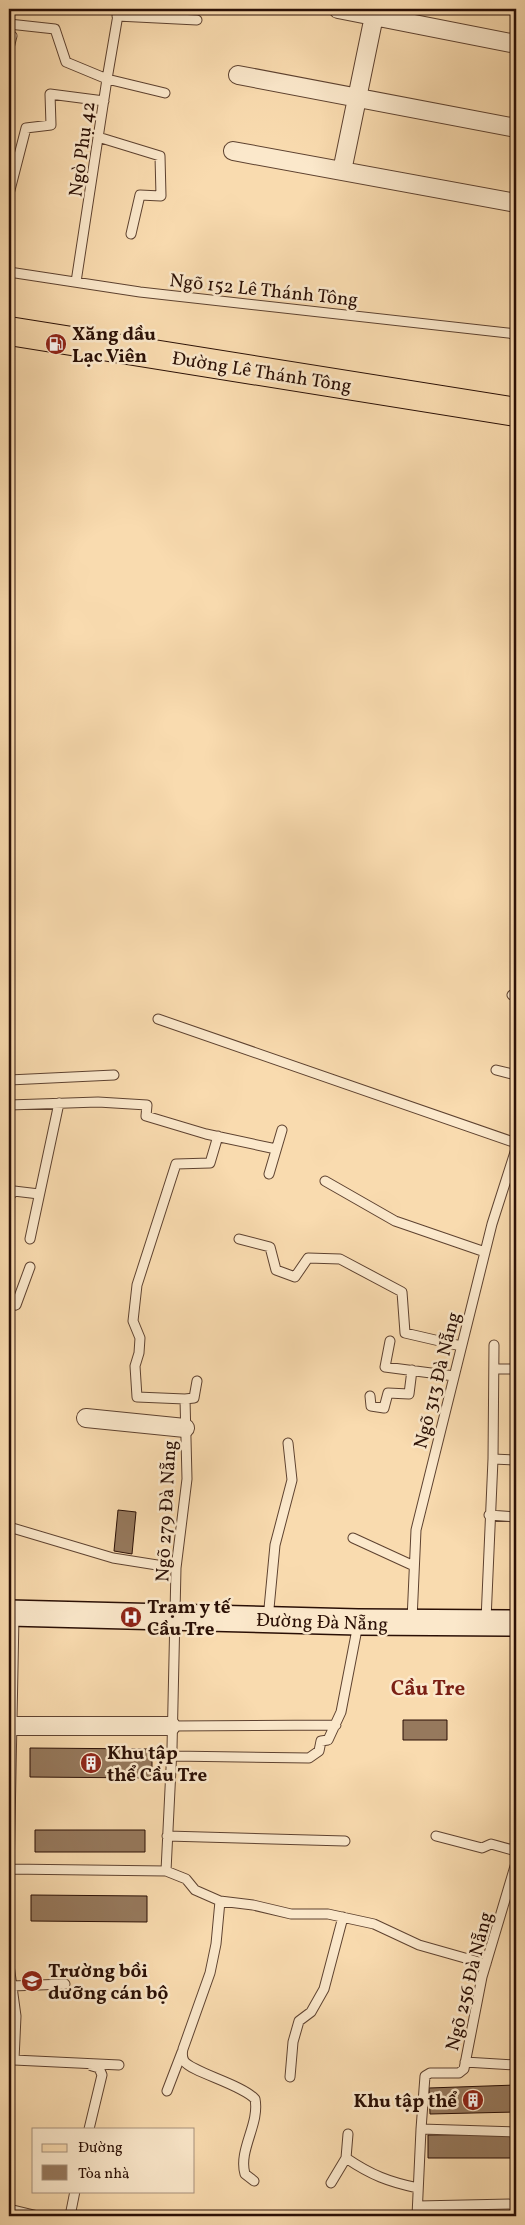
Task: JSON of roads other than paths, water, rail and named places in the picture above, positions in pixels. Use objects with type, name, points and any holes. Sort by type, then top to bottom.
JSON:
[{"type":"main road","name":"Đường Lê Thánh Tông","points":[[9,331],[516,412]]},
{"type":"main road","name":"Đường Đà Nẵng","points":[[11,1613],[358,1622],[516,1623]]},
{"type":"street","points":[[338,9],[516,44]]},
{"type":"street","points":[[342,171],[374,16]]},
{"type":"street","points":[[238,75],[516,128]]},
{"type":"street","points":[[234,152],[516,203]]},
{"type":"street","points":[[86,1418],[185,1428]]},
{"type":"street","points":[[11,1726],[171,1726]]},
{"type":"lane","points":[[9,24],[54,29],[66,62],[107,79],[118,12],[197,20]]},
{"type":"lane","points":[[9,48],[10,35]]},
{"type":"lane","name":"Ngò Phụ 42","points":[[76,282],[107,79],[165,93]]},
{"type":"lane","points":[[9,194],[26,128],[51,125],[50,94],[104,101]]},
{"type":"lane","points":[[98,137],[160,156],[161,196],[140,195],[132,234]]},
{"type":"lane","name":"Ngõ 152 Lê Thánh Tông","points":[[9,272],[140,292],[516,334]]},
{"type":"lane","points":[[158,1019],[516,1143]]},
{"type":"lane","points":[[496,1070],[516,1075]]},
{"type":"lane","points":[[9,1080],[114,1075]]},
{"type":"lane","points":[[9,1105],[98,1102],[147,1105],[146,1116],[218,1136],[276,1149]]},
{"type":"lane","points":[[30,1239],[59,1103]]},
{"type":"lane","points":[[269,1174],[282,1130]]},
{"type":"lane","points":[[197,1381],[194,1398],[185,1400],[137,1397],[135,1366],[139,1353],[140,1338],[133,1321],[137,1285],[176,1164],[210,1163],[218,1136]]},
{"type":"lane","name":"Ngõ 313 Đà Nẵng","points":[[412,1623],[416,1530],[485,1252],[503,1184],[516,1149]]},
{"type":"lane","points":[[325,1181],[395,1221],[485,1252]]},
{"type":"lane","points":[[9,1196],[14,1191],[39,1194]]},
{"type":"lane","points":[[239,1239],[270,1247],[276,1270],[295,1277],[308,1258],[340,1259],[402,1292],[405,1332],[461,1346]]},
{"type":"lane","points":[[9,1306],[16,1306],[30,1267]]},
{"type":"lane","points":[[390,1341],[385,1367],[454,1376]]},
{"type":"lane","points":[[486,1623],[489,1515],[493,1459],[494,1345]]},
{"type":"lane","points":[[494,1369],[516,1369]]},
{"type":"lane","points":[[370,1396],[371,1406],[384,1408],[388,1393],[409,1394],[412,1370]]},
{"type":"lane","name":"Ngõ 279 Đà Nẵng","points":[[166,1871],[172,1756],[171,1726],[176,1616],[176,1568],[187,1479],[185,1400]]},
{"type":"lane","points":[[268,1619],[275,1545],[292,1480],[288,1443]]},
{"type":"lane","points":[[493,1459],[516,1460]]},
{"type":"lane","points":[[489,1515],[516,1517]]},
{"type":"lane","points":[[9,1527],[113,1558],[176,1568]]},
{"type":"lane","points":[[353,1538],[414,1566]]},
{"type":"lane","points":[[9,1876],[11,1613]]},
{"type":"lane","points":[[172,1756],[310,1758],[319,1751],[321,1741],[328,1740],[341,1712],[358,1622]]},
{"type":"lane","points":[[171,1726],[336,1725]]},
{"type":"lane","points":[[167,1836],[345,1841]]},
{"type":"lane","points":[[436,1836],[482,1848],[491,1844],[516,1851]]},
{"type":"lane","name":"Ngõ 256 Đà Nẵng","points":[[421,2129],[425,2076],[430,2072],[462,2072],[486,1964],[516,1863]]},
{"type":"lane","points":[[9,1869],[166,1871],[186,1879],[195,1890],[220,1901],[253,1905],[291,1914],[328,1914],[374,1924],[419,1945],[486,1964]]},
{"type":"lane","points":[[167,2091],[210,1973],[216,1944],[220,1901]]},
{"type":"lane","points":[[290,2077],[293,2042],[299,2021],[311,2012],[324,1989],[343,1917]]},
{"type":"lane","points":[[9,1966],[16,2016],[14,2060],[119,2065]]},
{"type":"lane","points":[[10,1982],[65,1984]]},
{"type":"lane","points":[[182,2052],[185,2062],[188,2064],[221,2079],[255,2099],[255,2112],[243,2164],[245,2174],[254,2181]]},
{"type":"lane","points":[[465,2062],[516,2065]]},
{"type":"lane","points":[[89,2128],[102,2075],[99,2068],[90,2065]]},
{"type":"lane","points":[[418,2216],[421,2129],[516,2132]]},
{"type":"lane","points":[[331,2183],[346,2158],[348,2134]]},
{"type":"lane","points":[[346,2158],[369,2174],[390,2182],[418,2188]]},
{"type":"lane","points":[[70,2216],[75,2192]]},
{"type":"lane","points":[[418,2206],[516,2204]]},
{"type":"lane","points":[[9,2209],[38,2216]]},
{"type":"place","name":"Xăng dầu Lạc Viên","points":[[56,344]]},
{"type":"place","name":"Trạm y tế Cầu Tre","points":[[131,1617]]},
{"type":"place","name":"Khu tập thể Cầu Tre","points":[[91,1763]]},
{"type":"place","name":"Trường bồi dưỡng cán bộ","points":[[32,1981]]},
{"type":"place","name":"Khu tập thể","points":[[473,2100]]},
{"type":"district","name":"Cầu Tre","points":[[428,1688]]}]
